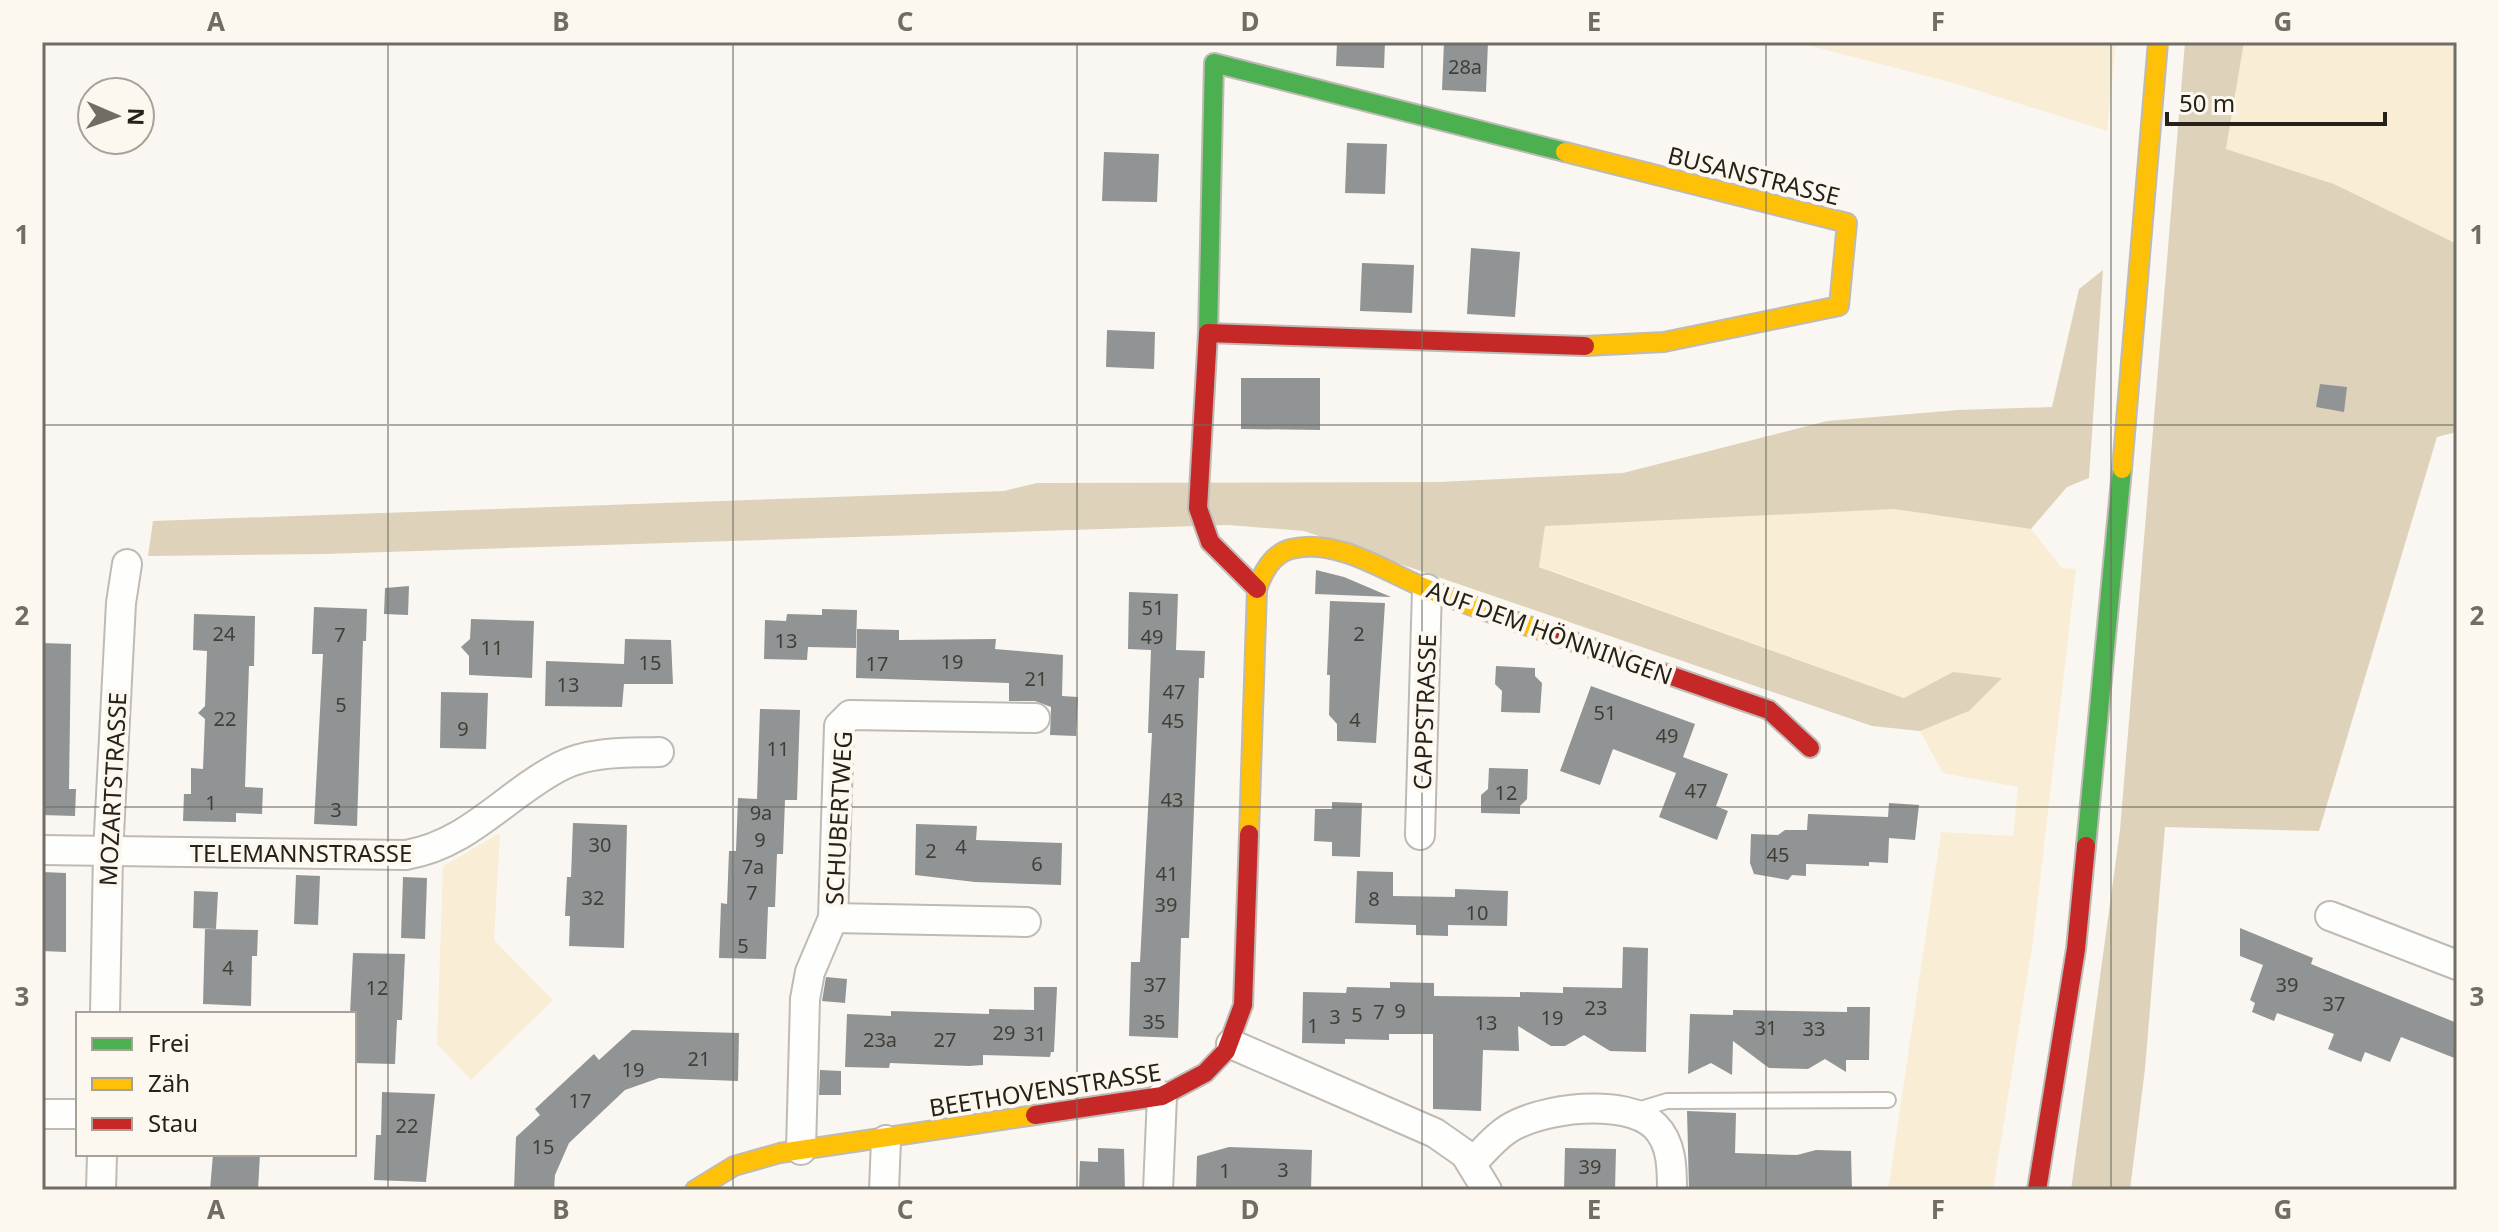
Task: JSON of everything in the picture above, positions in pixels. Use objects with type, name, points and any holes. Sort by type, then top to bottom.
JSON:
[{"type":"street","points":[[2037,1190],[2076,949],[2112,586],[2158,42]]},
{"type":"street","name":"BUSANSTRASSE","points":[[1208,333],[1611,347],[1664,342],[1839,306],[1847,223],[1214,63],[1208,333],[1198,508],[1210,542],[1257,589]]},
{"type":"street","name":"AUF DEM HÖNNINGEN","points":[[1278,554],[1312,547],[1350,557],[1427,589],[1769,710],[1810,748]]},
{"type":"street","name":"BEETHOVENSTRASSE","points":[[695,1190],[734,1166],[801,1150],[886,1140],[1162,1096],[1201,1077],[1220,1061],[1231,1044],[1243,1005],[1257,589],[1267,564],[1278,554]]},
{"type":"street","name":"MOZARTSTRASSE","points":[[105,1012],[108,853],[121,603],[127,564]]},
{"type":"street","name":"CAPPSTRASSE","points":[[1420,835],[1427,589]]},
{"type":"street","name":"SCHUBERTWEG","points":[[801,1150],[805,999],[810,972],[833,918],[839,726],[850,715],[1035,718]]},
{"type":"street","name":"TELEMANNSTRASSE","points":[[42,850],[108,853],[419,853],[461,837],[563,765],[604,755],[659,752]]},
{"type":"street","points":[[2330,916],[2457,965]]},
{"type":"street","name":"SCHUBERTWEG","points":[[833,918],[1026,922]]},
{"type":"street","points":[[1231,1044],[1435,1133],[1472,1163],[1487,1190]]},
{"type":"street","points":[[1158,1190],[1162,1096]]},
{"type":"street","points":[[1472,1163],[1493,1141],[1525,1120],[1580,1108],[1627,1113],[1655,1125],[1662,1135],[1672,1165],[1672,1190]]},
{"type":"street","points":[[42,1114],[76,1114]]},
{"type":"street","points":[[884,1190],[886,1140]]},
{"type":"street","points":[[101,1190],[102,1156]]},
{"type":"lane","points":[[1627,1113],[1667,1101],[1888,1100]]},
{"type":"shaded area","points":[[1796,42],[2116,42],[2107,131],[1957,84]]},
{"type":"shaded area","points":[[2185,42],[2244,42],[2226,149],[2334,184],[2457,244],[2457,432],[2437,437],[2319,831],[2165,827],[2145,1069],[2130,1190],[2071,1190],[2120,830]]},
{"type":"shaded area","points":[[2244,42],[2457,42],[2457,244],[2334,184],[2226,149]]},
{"type":"shaded area","points":[[2103,270],[2089,478],[2067,487],[2031,529],[1894,509],[1545,526],[1539,567],[1904,698],[1953,672],[2002,678],[1969,711],[1920,731],[1872,726],[1304,531],[1228,525],[325,554],[148,556],[153,521],[1004,491],[1037,483],[1439,482],[1623,473],[1827,421],[1958,410],[2052,407],[2079,289]]},
{"type":"shaded area","points":[[1894,509],[2031,529],[2062,568],[2076,569],[2033,941],[1993,1190],[1888,1190],[1941,832],[2013,836],[2018,787],[1943,773],[1920,731],[1969,711],[1953,672],[1905,698],[1539,566],[1545,525]]},
{"type":"shaded area","points":[[500,833],[494,940],[553,1000],[471,1080],[437,1044],[443,866]]},
{"type":"building","points":[[1337,42],[1385,42],[1384,68],[1336,66]]},
{"type":"building","points":[[1444,42],[1488,42],[1486,92],[1442,90]]},
{"type":"building","points":[[1347,143],[1387,144],[1385,194],[1345,193]]},
{"type":"building","points":[[1104,152],[1159,154],[1157,202],[1102,201]]},
{"type":"building","points":[[1471,248],[1520,252],[1515,317],[1467,314]]},
{"type":"building","points":[[1362,263],[1414,265],[1412,313],[1360,311]]},
{"type":"building","points":[[1107,330],[1155,332],[1154,369],[1106,367]]},
{"type":"building","points":[[1241,378],[1320,378],[1320,430],[1241,429]]},
{"type":"building","points":[[2320,384],[2347,387],[2344,412],[2316,407]]},
{"type":"building","points":[[1316,570],[1344,577],[1391,597],[1315,594]]},
{"type":"building","points":[[409,586],[408,615],[384,614],[385,588]]},
{"type":"building","points":[[1129,592],[1178,594],[1176,650],[1205,651],[1204,678],[1199,678],[1189,938],[1181,938],[1178,1038],[1129,1036],[1131,962],[1140,962],[1152,733],[1148,733],[1151,650],[1128,649]]},
{"type":"building","points":[[1330,601],[1385,603],[1376,743],[1337,741],[1337,724],[1329,715],[1330,675],[1327,675]]},
{"type":"building","points":[[314,607],[367,609],[366,641],[363,641],[357,826],[314,824],[323,654],[312,654]]},
{"type":"building","points":[[822,609],[857,610],[856,648],[808,647],[807,660],[764,659],[765,620],[786,621],[787,614],[822,615]]},
{"type":"building","points":[[194,614],[255,616],[254,666],[249,666],[245,787],[263,788],[262,814],[236,813],[236,822],[183,821],[184,794],[191,794],[191,768],[203,769],[205,719],[198,713],[205,706],[207,651],[193,650]]},
{"type":"building","points":[[471,619],[534,621],[532,678],[469,675],[469,656],[461,647],[470,639]]},
{"type":"building","points":[[857,629],[899,630],[899,640],[996,639],[995,649],[1063,655],[1062,696],[1078,697],[1076,736],[1050,735],[1051,707],[1035,701],[1009,701],[1009,683],[856,678]]},
{"type":"building","points":[[625,639],[671,640],[673,684],[624,684],[622,707],[545,706],[546,661],[624,664]]},
{"type":"building","points":[[42,643],[71,644],[69,789],[76,789],[75,816],[42,815]]},
{"type":"building","points":[[1496,666],[1535,668],[1535,676],[1542,683],[1540,713],[1501,712],[1502,691],[1495,684]]},
{"type":"building","points":[[1591,686],[1695,724],[1683,757],[1728,774],[1716,806],[1728,811],[1717,840],[1659,817],[1676,773],[1613,749],[1600,785],[1560,771]]},
{"type":"building","points":[[441,692],[488,693],[486,749],[440,748]]},
{"type":"building","points":[[760,709],[800,710],[797,800],[785,800],[783,854],[777,854],[775,907],[768,907],[766,959],[719,958],[721,903],[727,904],[729,851],[736,851],[738,798],[757,799]]},
{"type":"building","points":[[1489,768],[1528,769],[1527,799],[1520,806],[1520,814],[1481,813],[1481,795],[1488,789]]},
{"type":"building","points":[[1332,802],[1362,803],[1360,857],[1332,856],[1332,842],[1314,841],[1315,809],[1332,809]]},
{"type":"building","points":[[1889,803],[1919,805],[1915,840],[1889,838],[1888,863],[1869,862],[1869,866],[1806,864],[1806,876],[1792,875],[1788,880],[1754,874],[1750,863],[1751,834],[1778,835],[1785,830],[1807,830],[1808,814],[1888,817]]},
{"type":"building","points":[[573,823],[627,825],[624,948],[569,946],[570,916],[565,916],[567,877],[571,877]]},
{"type":"building","points":[[916,824],[977,826],[976,840],[1062,843],[1061,885],[975,882],[915,875]]},
{"type":"building","points":[[1357,871],[1393,872],[1393,896],[1455,897],[1455,889],[1508,891],[1507,926],[1448,925],[1448,936],[1416,935],[1416,925],[1355,923]]},
{"type":"building","points":[[42,872],[66,873],[66,952],[42,951]]},
{"type":"building","points":[[296,875],[320,876],[318,925],[294,924]]},
{"type":"building","points":[[403,877],[427,878],[425,939],[401,938]]},
{"type":"building","points":[[194,891],[218,892],[216,929],[193,928]]},
{"type":"building","points":[[2240,928],[2313,958],[2311,964],[2457,1023],[2457,1059],[2401,1037],[2390,1062],[2365,1052],[2361,1062],[2328,1049],[2334,1034],[2277,1013],[2274,1021],[2252,1012],[2255,1003],[2250,1000],[2263,965],[2240,956]]},
{"type":"building","points":[[205,929],[258,930],[257,956],[252,956],[251,1006],[203,1004]]},
{"type":"building","points":[[1623,947],[1648,948],[1646,1052],[1610,1051],[1584,1035],[1565,1046],[1551,1046],[1518,1026],[1519,1051],[1483,1050],[1481,1111],[1433,1109],[1433,1034],[1389,1034],[1389,1040],[1345,1039],[1345,1044],[1302,1043],[1303,992],[1346,993],[1347,987],[1390,988],[1390,982],[1434,983],[1434,996],[1520,997],[1520,992],[1563,993],[1563,987],[1622,988]]},
{"type":"building","points":[[353,953],[405,954],[402,1020],[397,1020],[395,1064],[356,1063],[356,1012],[350,1012]]},
{"type":"building","points":[[826,977],[847,979],[845,1003],[822,1001]]},
{"type":"building","points":[[1034,987],[1057,987],[1054,1052],[1050,1057],[983,1055],[983,1065],[890,1063],[889,1068],[845,1067],[847,1014],[891,1016],[891,1011],[989,1014],[989,1009],[1034,1010]]},
{"type":"building","points":[[1847,1007],[1870,1007],[1869,1060],[1846,1060],[1846,1072],[1825,1059],[1808,1069],[1769,1068],[1733,1041],[1732,1075],[1711,1063],[1688,1074],[1690,1014],[1733,1015],[1733,1010],[1847,1012]]},
{"type":"building","points":[[632,1030],[739,1033],[738,1081],[659,1078],[625,1090],[569,1143],[555,1175],[554,1190],[514,1190],[516,1137],[540,1115],[535,1109],[594,1054],[599,1060]]},
{"type":"building","points":[[820,1070],[841,1071],[841,1095],[819,1095]]},
{"type":"building","points":[[382,1092],[435,1094],[426,1182],[374,1180],[376,1135],[381,1135]]},
{"type":"building","points":[[1687,1111],[1736,1113],[1735,1153],[1797,1155],[1816,1150],[1851,1151],[1852,1190],[1689,1190]]},
{"type":"building","points":[[1229,1147],[1312,1150],[1311,1190],[1196,1190],[1197,1156]]},
{"type":"building","points":[[1098,1148],[1124,1149],[1125,1190],[1079,1190],[1080,1161],[1098,1162]]},
{"type":"building","points":[[1565,1148],[1616,1149],[1615,1190],[1564,1190]]},
{"type":"building","points":[[213,1156],[260,1156],[258,1190],[210,1190]]},
{"type":"traffic: fast","points":[[1208,333],[1214,63],[1565,152]]},
{"type":"traffic: fast","points":[[2086,846],[2122,469]]},
{"type":"traffic: slow","points":[[2122,469],[2158,42]]},
{"type":"traffic: slow","points":[[1565,152],[1847,223],[1839,306],[1664,342],[1585,346]]},
{"type":"traffic: slow","points":[[1249,834],[1257,589],[1265,570],[1284,551],[1309,547],[1345,552],[1430,590],[1563,638]]},
{"type":"traffic: slow","points":[[695,1190],[734,1166],[780,1153],[1035,1115]]},
{"type":"traffic: jam","points":[[1257,589],[1210,542],[1198,508],[1208,333],[1585,346]]},
{"type":"traffic: jam","points":[[1563,638],[1769,710],[1810,748]]},
{"type":"traffic: jam","points":[[1035,1115],[1162,1096],[1205,1073],[1226,1051],[1243,1005],[1249,834]]},
{"type":"traffic: jam","points":[[2037,1190],[2076,949],[2086,846]]}]
